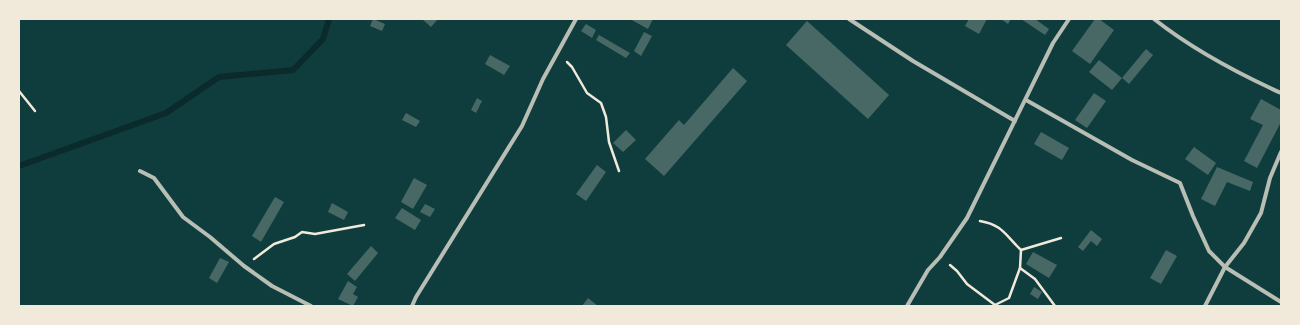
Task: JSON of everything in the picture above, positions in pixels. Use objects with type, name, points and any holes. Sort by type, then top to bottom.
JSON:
[{"type":"street","points":[[412,306],[416,297],[522,126],[542,79],[576,19]]},
{"type":"street","points":[[849,19],[913,61],[1015,121]]},
{"type":"street","points":[[907,306],[928,270],[940,257],[967,218],[1053,43],[1069,19]]},
{"type":"street","points":[[1154,19],[1180,38],[1252,80],[1281,93]]},
{"type":"street","points":[[1026,100],[1132,160],[1180,183],[1209,251],[1225,267],[1281,302]]},
{"type":"street","points":[[1206,306],[1225,267],[1244,243],[1261,213],[1270,178],[1281,152]]},
{"type":"street","points":[[140,171],[154,178],[183,217],[210,237],[244,266],[272,286],[310,306]]},
{"type":"path","points":[[557,52],[572,67],[587,93],[601,103],[606,117],[609,142],[619,171]]},
{"type":"path","points":[[19,91],[35,111]]},
{"type":"path","points":[[967,218],[992,223],[1003,230],[1020,250],[1020,268],[1009,298],[995,305]]},
{"type":"path","points":[[244,266],[274,244],[295,237],[302,232],[315,234],[364,225]]},
{"type":"path","points":[[1020,250],[1061,238]]},
{"type":"path","points":[[940,257],[957,271],[967,284],[995,305],[999,306]]},
{"type":"path","points":[[1020,268],[1035,279],[1055,306]]},
{"type":"building","points":[[373,19],[385,24],[382,31],[370,26]]},
{"type":"building","points":[[422,19],[438,19],[431,27]]},
{"type":"building","points":[[630,19],[653,19],[648,29]]},
{"type":"building","points":[[969,19],[987,19],[979,34],[965,26]]},
{"type":"building","points":[[1001,19],[1011,19],[1008,24]]},
{"type":"building","points":[[1021,19],[1035,19],[1049,29],[1045,35]]},
{"type":"building","points":[[1095,19],[1099,19],[1114,30],[1090,64],[1072,51]]},
{"type":"building","points":[[807,21],[889,95],[868,119],[786,45]]},
{"type":"building","points":[[586,24],[596,30],[592,38],[581,31]]},
{"type":"building","points":[[644,32],[652,36],[641,56],[634,51]]},
{"type":"building","points":[[599,35],[630,53],[626,58],[596,40]]},
{"type":"building","points":[[1146,49],[1153,55],[1129,84],[1122,78]]},
{"type":"building","points":[[490,55],[510,66],[504,75],[485,64]]},
{"type":"building","points":[[1099,60],[1122,78],[1112,90],[1089,72]]},
{"type":"building","points":[[733,68],[747,81],[664,176],[645,159],[679,120],[684,125]]},
{"type":"building","points":[[1094,93],[1106,101],[1087,128],[1075,120]]},
{"type":"building","points":[[477,98],[482,101],[476,113],[471,110]]},
{"type":"building","points":[[1261,99],[1281,110],[1281,122],[1257,168],[1244,161],[1263,125],[1250,119]]},
{"type":"building","points":[[406,113],[420,121],[416,127],[402,120]]},
{"type":"building","points":[[626,130],[636,140],[623,152],[613,143]]},
{"type":"building","points":[[1041,132],[1069,148],[1062,160],[1034,144]]},
{"type":"building","points":[[1194,147],[1216,163],[1208,175],[1185,159]]},
{"type":"building","points":[[597,165],[606,172],[586,201],[576,194]]},
{"type":"building","points":[[1217,167],[1253,182],[1250,191],[1227,182],[1215,206],[1201,199]]},
{"type":"building","points":[[414,178],[427,185],[413,209],[401,202]]},
{"type":"building","points":[[275,197],[284,202],[261,242],[252,236]]},
{"type":"building","points":[[332,203],[348,212],[344,220],[328,212]]},
{"type":"building","points":[[425,204],[435,209],[430,217],[420,212]]},
{"type":"building","points":[[402,208],[421,220],[415,230],[395,218]]},
{"type":"building","points":[[1091,230],[1102,239],[1097,246],[1091,241],[1083,251],[1078,247]]},
{"type":"building","points":[[371,246],[378,253],[355,281],[347,274]]},
{"type":"building","points":[[1166,250],[1177,256],[1161,284],[1150,278]]},
{"type":"building","points":[[1033,252],[1057,265],[1049,278],[1026,264]]},
{"type":"building","points":[[220,258],[229,262],[217,283],[209,278]]},
{"type":"building","points":[[348,281],[357,287],[353,294],[358,297],[353,306],[338,299]]},
{"type":"building","points":[[1034,287],[1042,292],[1038,299],[1030,294]]},
{"type":"building","points":[[588,298],[598,306],[582,306]]},
{"type":"waterway","points":[[19,166],[166,113],[219,77],[293,70],[323,39],[329,19]]}]
